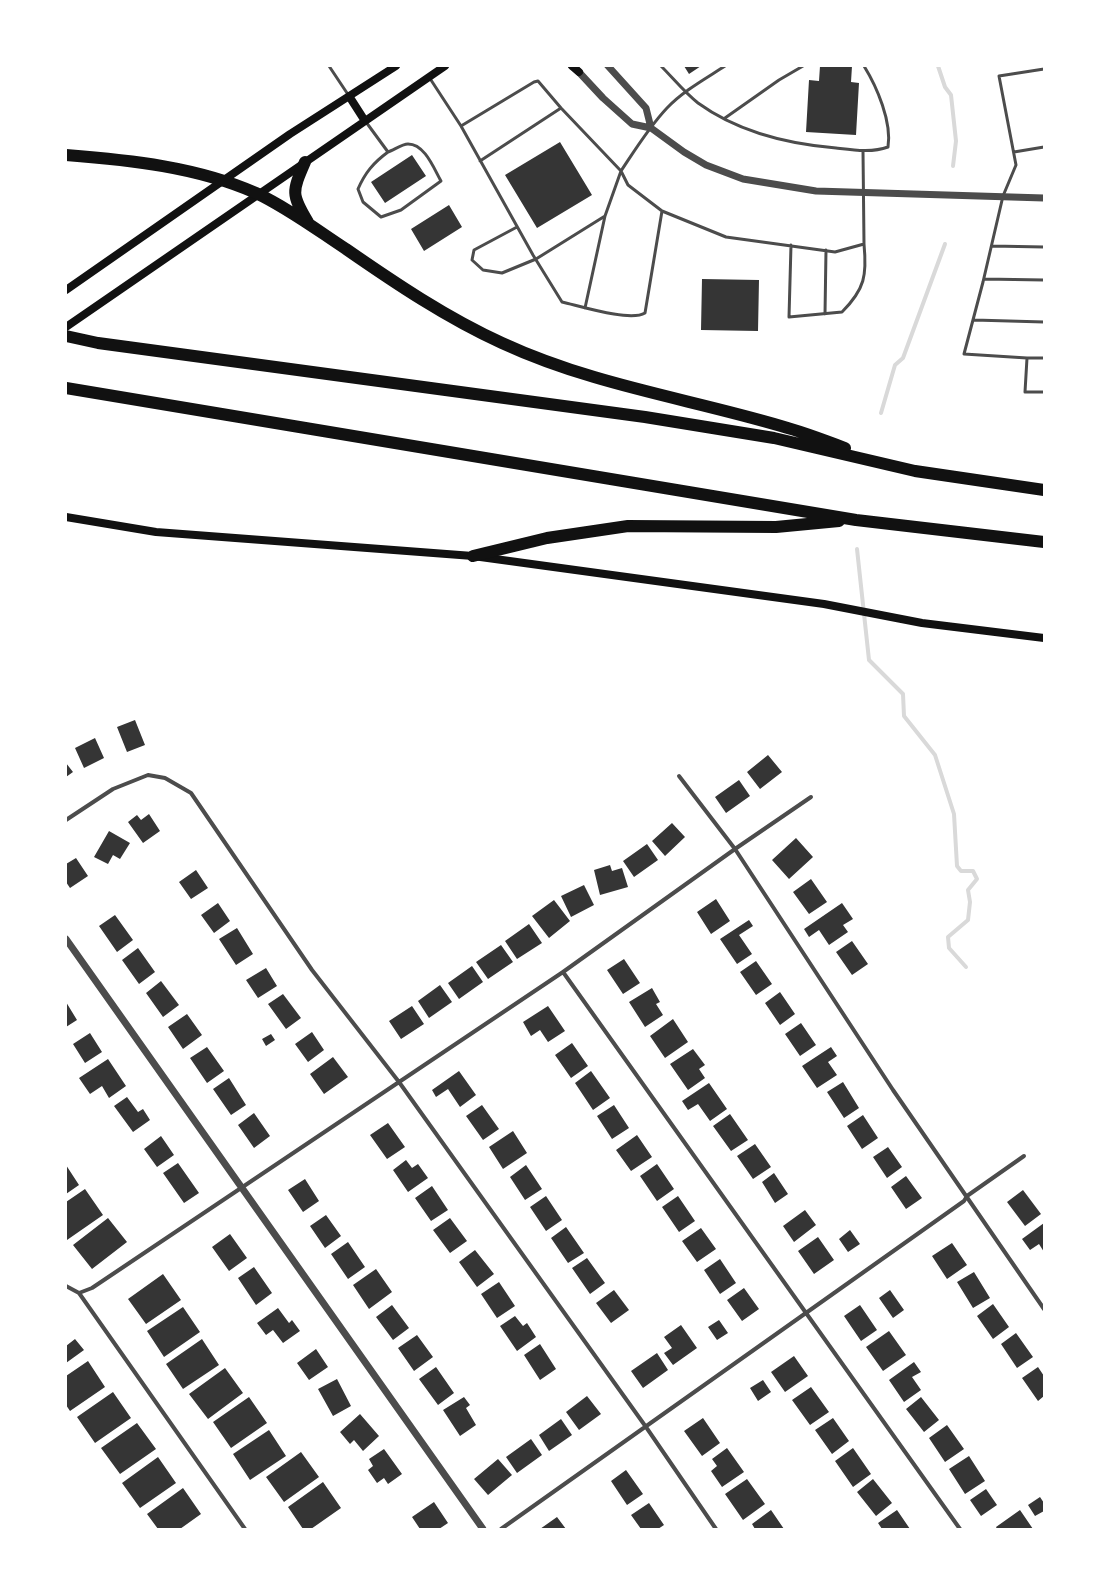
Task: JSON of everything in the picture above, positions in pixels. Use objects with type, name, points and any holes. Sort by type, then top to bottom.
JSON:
[{"type":"highway","points":[[66,155],[146,164],[186,171],[223,180],[258,194],[309,224],[446,314],[500,343],[550,364],[610,383],[781,426],[915,471]]},
{"type":"highway","points":[[306,162],[295,185],[295,190],[296,201],[309,224]]},
{"type":"highway","points":[[66,336],[98,343],[645,417],[774,438],[915,471],[1044,490]]},
{"type":"highway","points":[[66,388],[856,520],[1044,542]]},
{"type":"highway","points":[[473,556],[547,538],[628,526],[776,527],[856,520]]},
{"type":"main road","points":[[68,289],[223,180],[396,66]]},
{"type":"main road","points":[[66,327],[446,66]]},
{"type":"main road","points":[[349,96],[365,121]]},
{"type":"main road","points":[[66,517],[156,532],[473,556],[824,604],[922,623],[1044,638]]},
{"type":"street","points":[[608,66],[646,108],[651,128]]},
{"type":"street","points":[[575,68],[603,98],[632,124],[651,128],[684,152],[706,165],[743,179],[816,190],[1044,198]]},
{"type":"street","points":[[66,820],[113,789],[148,775],[165,778],[191,793],[312,970],[400,1082],[646,1427],[716,1529]]},
{"type":"street","points":[[679,776],[735,849],[893,1090],[1044,1309]]},
{"type":"street","points":[[79,1293],[92,1288],[241,1186],[400,1082],[563,972],[735,849],[811,797]]},
{"type":"street","points":[[66,939],[483,1529]]},
{"type":"street","points":[[563,972],[960,1529]]},
{"type":"street","points":[[501,1529],[807,1314],[964,1201],[966,1196],[1024,1156]]},
{"type":"street","points":[[66,1286],[79,1293],[245,1529]]},
{"type":"lane","points":[[329,66],[349,96]]},
{"type":"lane","points":[[661,66],[698,103],[756,133],[805,146],[863,151],[888,147],[890,136],[876,84],[864,66]]},
{"type":"lane","points":[[585,308],[605,216],[621,171],[667,108],[687,92],[725,66]]},
{"type":"lane","points":[[725,118],[779,80],[803,66]]},
{"type":"lane","points":[[1044,69],[1000,76],[1016,165],[1003,196],[974,320],[964,354],[1044,358]]},
{"type":"lane","points":[[429,77],[461,126],[517,227],[562,302],[603,312],[639,317],[645,313],[662,211]]},
{"type":"lane","points":[[461,126],[538,81],[561,108],[621,171],[628,186],[662,211],[726,237],[835,252],[864,244]]},
{"type":"lane","points":[[480,161],[561,108]]},
{"type":"lane","points":[[365,121],[388,152]]},
{"type":"lane","points":[[407,144],[415,145],[427,156],[441,181],[401,210],[381,217],[363,202],[358,189],[364,175],[375,162],[388,152],[407,144]]},
{"type":"lane","points":[[1014,152],[1044,147]]},
{"type":"lane","points":[[790,245],[789,317],[842,312],[857,298],[867,268],[864,244],[863,151]]},
{"type":"lane","points":[[517,227],[474,250],[472,260],[483,270],[502,273],[536,259],[605,216]]},
{"type":"lane","points":[[992,246],[1044,247]]},
{"type":"lane","points":[[825,314],[826,250]]},
{"type":"lane","points":[[984,278],[1044,280]]},
{"type":"lane","points":[[974,320],[1044,322]]},
{"type":"lane","points":[[1027,358],[1025,392],[1044,392]]},
{"type":"building","points":[[684,66],[701,66],[689,74]]},
{"type":"building","points":[[820,66],[852,66],[851,82],[859,83],[856,135],[806,132],[809,80],[819,81]]},
{"type":"building","points":[[560,142],[592,195],[537,228],[505,175]]},
{"type":"building","points":[[412,155],[426,176],[385,203],[371,182]]},
{"type":"building","points":[[449,205],[462,227],[424,251],[411,229]]},
{"type":"building","points":[[702,279],[759,280],[758,331],[701,330]]},
{"type":"building","points":[[135,720],[145,745],[127,752],[117,727]]},
{"type":"building","points":[[95,738],[104,758],[84,768],[75,748]]},
{"type":"building","points":[[768,755],[782,772],[760,789],[747,772]]},
{"type":"building","points":[[66,763],[73,772],[66,777]]},
{"type":"building","points":[[739,780],[750,796],[726,813],[715,797]]},
{"type":"building","points":[[149,814],[160,831],[143,843],[128,822],[137,815],[141,820]]},
{"type":"building","points":[[672,823],[685,837],[665,856],[652,841]]},
{"type":"building","points":[[109,831],[130,843],[120,859],[113,855],[108,864],[94,857]]},
{"type":"building","points":[[796,838],[813,857],[789,879],[772,860]]},
{"type":"building","points":[[647,844],[658,860],[634,877],[623,861]]},
{"type":"building","points":[[76,858],[88,876],[70,888],[66,882],[66,864]]},
{"type":"building","points":[[610,865],[612,871],[622,868],[628,887],[600,895],[594,870]]},
{"type":"building","points":[[196,870],[208,888],[191,899],[179,882]]},
{"type":"building","points":[[811,879],[827,902],[809,914],[793,892]]},
{"type":"building","points":[[584,885],[594,905],[571,917],[561,896]]},
{"type":"building","points":[[716,899],[730,921],[711,934],[697,912]]},
{"type":"building","points":[[554,900],[570,921],[549,938],[532,916]]},
{"type":"building","points":[[218,903],[230,921],[214,933],[201,915]]},
{"type":"building","points":[[842,903],[853,919],[843,925],[848,932],[829,945],[819,930],[809,937],[804,929]]},
{"type":"building","points":[[115,915],[133,940],[117,952],[99,926]]},
{"type":"building","points":[[749,920],[753,926],[739,935],[752,954],[737,964],[720,939]]},
{"type":"building","points":[[529,924],[542,943],[517,959],[505,941]]},
{"type":"building","points":[[237,928],[253,954],[236,965],[219,939]]},
{"type":"building","points":[[852,941],[868,964],[852,975],[836,952]]},
{"type":"building","points":[[501,945],[513,962],[488,979],[476,962]]},
{"type":"building","points":[[138,948],[155,972],[139,984],[122,960]]},
{"type":"building","points":[[624,959],[640,983],[623,994],[607,970]]},
{"type":"building","points":[[756,961],[772,984],[756,995],[740,972]]},
{"type":"building","points":[[472,966],[483,982],[459,999],[448,983]]},
{"type":"building","points":[[266,968],[277,986],[258,998],[246,980]]},
{"type":"building","points":[[161,981],[179,1005],[163,1017],[146,993]]},
{"type":"building","points":[[440,985],[452,1002],[429,1018],[418,1001]]},
{"type":"building","points":[[652,988],[660,1002],[656,1004],[663,1015],[645,1027],[629,1002]]},
{"type":"building","points":[[780,992],[795,1014],[780,1025],[765,1003]]},
{"type":"building","points":[[283,994],[301,1018],[286,1029],[268,1004]]},
{"type":"building","points":[[66,1002],[77,1020],[66,1027]]},
{"type":"building","points":[[412,1006],[424,1024],[401,1039],[389,1021]]},
{"type":"building","points":[[548,1006],[565,1031],[548,1042],[540,1030],[531,1036],[523,1022]]},
{"type":"building","points":[[187,1014],[202,1035],[183,1049],[168,1027]]},
{"type":"building","points":[[673,1019],[688,1042],[665,1058],[650,1036]]},
{"type":"building","points":[[801,1023],[816,1045],[800,1056],[785,1034]]},
{"type":"building","points":[[312,1032],[324,1050],[308,1062],[295,1044]]},
{"type":"building","points":[[90,1033],[102,1052],[85,1063],[73,1044]]},
{"type":"building","points":[[271,1034],[275,1040],[266,1046],[262,1039]]},
{"type":"building","points":[[572,1043],[588,1066],[571,1078],[555,1055]]},
{"type":"building","points":[[207,1047],[224,1071],[207,1083],[190,1058]]},
{"type":"building","points":[[831,1047],[837,1056],[828,1062],[837,1075],[817,1088],[802,1066]]},
{"type":"building","points":[[693,1049],[705,1065],[699,1069],[705,1078],[688,1090],[670,1064]]},
{"type":"building","points":[[333,1057],[348,1077],[324,1094],[310,1074]]},
{"type":"building","points":[[108,1059],[126,1086],[109,1098],[102,1086],[90,1094],[79,1078]]},
{"type":"building","points":[[459,1071],[476,1095],[460,1107],[448,1089],[436,1097],[432,1090]]},
{"type":"building","points":[[591,1071],[610,1098],[593,1110],[575,1083]]},
{"type":"building","points":[[229,1078],[246,1105],[231,1115],[213,1089]]},
{"type":"building","points":[[843,1082],[859,1108],[844,1118],[827,1092]]},
{"type":"building","points":[[709,1083],[727,1109],[710,1121],[698,1104],[688,1110],[682,1101]]},
{"type":"building","points":[[127,1097],[138,1112],[143,1109],[150,1120],[133,1132],[114,1106]]},
{"type":"building","points":[[482,1105],[499,1129],[483,1140],[466,1116]]},
{"type":"building","points":[[614,1105],[629,1128],[612,1139],[597,1116]]},
{"type":"building","points":[[254,1113],[270,1136],[254,1148],[238,1125]]},
{"type":"building","points":[[730,1114],[748,1140],[731,1151],[713,1126]]},
{"type":"building","points":[[863,1115],[878,1138],[862,1149],[847,1126]]},
{"type":"building","points":[[388,1123],[405,1147],[387,1159],[370,1135]]},
{"type":"building","points":[[513,1131],[527,1153],[503,1169],[489,1147]]},
{"type":"building","points":[[637,1135],[652,1157],[631,1171],[616,1150]]},
{"type":"building","points":[[161,1136],[174,1155],[157,1167],[144,1149]]},
{"type":"building","points":[[755,1144],[771,1167],[753,1179],[737,1156]]},
{"type":"building","points":[[888,1147],[902,1167],[887,1178],[873,1157]]},
{"type":"building","points":[[406,1160],[412,1168],[418,1164],[428,1178],[408,1192],[393,1170]]},
{"type":"building","points":[[178,1163],[199,1193],[184,1203],[163,1173]]},
{"type":"building","points":[[657,1164],[674,1189],[657,1201],[640,1176]]},
{"type":"building","points":[[66,1165],[79,1185],[66,1194]]},
{"type":"building","points":[[526,1165],[542,1189],[525,1200],[510,1177]]},
{"type":"building","points":[[774,1173],[788,1194],[775,1203],[762,1182]]},
{"type":"building","points":[[906,1176],[922,1198],[906,1209],[891,1187]]},
{"type":"building","points":[[305,1179],[319,1201],[303,1212],[288,1190]]},
{"type":"building","points":[[432,1186],[448,1210],[431,1221],[415,1198]]},
{"type":"building","points":[[85,1189],[103,1215],[67,1240],[66,1202]]},
{"type":"building","points":[[1023,1190],[1041,1214],[1025,1226],[1007,1202]]},
{"type":"building","points":[[546,1196],[562,1220],[546,1231],[530,1207]]},
{"type":"building","points":[[678,1196],[695,1221],[679,1232],[662,1207]]},
{"type":"building","points":[[805,1210],[816,1225],[794,1242],[783,1226]]},
{"type":"building","points":[[326,1215],[341,1236],[325,1248],[310,1226]]},
{"type":"building","points":[[108,1218],[127,1242],[92,1269],[73,1245]]},
{"type":"building","points":[[450,1218],[467,1241],[450,1253],[433,1230]]},
{"type":"building","points":[[1044,1223],[1044,1252],[1039,1244],[1030,1250],[1022,1239]]},
{"type":"building","points":[[566,1227],[584,1253],[568,1263],[551,1238]]},
{"type":"building","points":[[701,1228],[716,1249],[697,1262],[682,1241]]},
{"type":"building","points":[[850,1230],[860,1244],[848,1252],[839,1239]]},
{"type":"building","points":[[230,1234],[247,1258],[229,1271],[212,1247]]},
{"type":"building","points":[[818,1237],[834,1260],[814,1274],[798,1251]]},
{"type":"building","points":[[348,1242],[365,1267],[348,1279],[331,1254]]},
{"type":"building","points":[[952,1243],[967,1265],[947,1279],[932,1256]]},
{"type":"building","points":[[475,1250],[494,1274],[477,1287],[459,1262]]},
{"type":"building","points":[[587,1258],[605,1283],[590,1294],[572,1268]]},
{"type":"building","points":[[720,1259],[736,1283],[720,1294],[704,1270]]},
{"type":"building","points":[[254,1267],[272,1293],[256,1305],[238,1278]]},
{"type":"building","points":[[376,1269],[392,1292],[369,1309],[353,1285]]},
{"type":"building","points":[[974,1272],[990,1298],[973,1308],[957,1282]]},
{"type":"building","points":[[163,1274],[181,1300],[146,1324],[128,1299]]},
{"type":"building","points":[[499,1282],[515,1306],[497,1318],[481,1294]]},
{"type":"building","points":[[744,1288],[759,1309],[742,1321],[727,1300]]},
{"type":"building","points":[[614,1290],[629,1310],[611,1323],[596,1303]]},
{"type":"building","points":[[890,1290],[904,1310],[893,1318],[879,1298]]},
{"type":"building","points":[[993,1304],[1009,1327],[993,1339],[977,1316]]},
{"type":"building","points":[[392,1305],[409,1328],[393,1340],[376,1317]]},
{"type":"building","points":[[860,1305],[877,1330],[861,1341],[844,1316]]},
{"type":"building","points":[[183,1307],[200,1332],[164,1357],[147,1331]]},
{"type":"building","points":[[278,1308],[289,1323],[292,1320],[300,1331],[283,1343],[273,1330],[266,1335],[257,1323]]},
{"type":"building","points":[[515,1316],[523,1326],[527,1323],[536,1337],[517,1351],[500,1326]]},
{"type":"building","points":[[719,1320],[728,1333],[717,1340],[708,1327]]},
{"type":"building","points":[[681,1325],[697,1348],[673,1365],[664,1353],[672,1348],[664,1337]]},
{"type":"building","points":[[889,1331],[906,1355],[883,1371],[866,1347]]},
{"type":"building","points":[[1016,1333],[1033,1357],[1017,1368],[1001,1344]]},
{"type":"building","points":[[417,1335],[433,1357],[414,1371],[398,1348]]},
{"type":"building","points":[[75,1339],[84,1350],[66,1363],[66,1346]]},
{"type":"building","points":[[202,1339],[219,1365],[183,1389],[166,1364]]},
{"type":"building","points":[[540,1344],[556,1369],[540,1380],[524,1355]]},
{"type":"building","points":[[316,1349],[328,1367],[309,1380],[297,1363]]},
{"type":"building","points":[[657,1353],[668,1370],[643,1388],[631,1371]]},
{"type":"building","points":[[794,1356],[808,1376],[785,1392],[771,1372]]},
{"type":"building","points":[[88,1361],[105,1387],[70,1411],[66,1405],[66,1376]]},
{"type":"building","points":[[914,1362],[921,1372],[912,1377],[921,1390],[904,1402],[889,1380]]},
{"type":"building","points":[[436,1367],[454,1393],[438,1405],[419,1379]]},
{"type":"building","points":[[1038,1367],[1044,1376],[1044,1396],[1038,1401],[1022,1378]]},
{"type":"building","points":[[225,1368],[243,1393],[208,1419],[189,1394]]},
{"type":"building","points":[[337,1379],[351,1406],[333,1416],[318,1389]]},
{"type":"building","points":[[763,1380],[771,1392],[758,1401],[750,1388]]},
{"type":"building","points":[[811,1387],[829,1412],[810,1425],[792,1400]]},
{"type":"building","points":[[113,1392],[131,1418],[95,1443],[77,1417]]},
{"type":"building","points":[[587,1396],[601,1414],[579,1430],[566,1412]]},
{"type":"building","points":[[249,1397],[267,1423],[231,1448],[213,1422]]},
{"type":"building","points":[[464,1397],[470,1405],[466,1408],[476,1425],[460,1436],[443,1410]]},
{"type":"building","points":[[921,1397],[939,1420],[924,1432],[906,1409]]},
{"type":"building","points":[[360,1414],[379,1436],[363,1451],[354,1440],[350,1444],[340,1432]]},
{"type":"building","points":[[703,1418],[720,1443],[702,1456],[684,1431]]},
{"type":"building","points":[[833,1418],[849,1441],[832,1454],[815,1430]]},
{"type":"building","points":[[561,1419],[572,1435],[549,1451],[539,1435]]},
{"type":"building","points":[[137,1423],[156,1449],[120,1474],[101,1448]]},
{"type":"building","points":[[947,1425],[964,1449],[945,1462],[929,1438]]},
{"type":"building","points":[[269,1430],[286,1456],[250,1480],[233,1454]]},
{"type":"building","points":[[531,1439],[542,1455],[517,1473],[506,1457]]},
{"type":"building","points":[[727,1448],[744,1472],[722,1487],[711,1471],[717,1466],[712,1459]]},
{"type":"building","points":[[853,1448],[871,1474],[853,1487],[835,1461]]},
{"type":"building","points":[[384,1449],[402,1474],[388,1484],[384,1478],[377,1483],[368,1470],[373,1466],[369,1459]]},
{"type":"building","points":[[301,1452],[319,1477],[284,1502],[266,1477]]},
{"type":"building","points":[[969,1456],[985,1481],[965,1494],[949,1469]]},
{"type":"building","points":[[158,1457],[176,1483],[140,1508],[122,1483]]},
{"type":"building","points":[[498,1459],[512,1475],[488,1495],[474,1479]]},
{"type":"building","points":[[626,1470],[643,1494],[627,1505],[611,1481]]},
{"type":"building","points":[[747,1479],[765,1504],[743,1520],[725,1494]]},
{"type":"building","points":[[873,1479],[892,1503],[876,1516],[857,1492]]},
{"type":"building","points":[[323,1482],[341,1508],[311,1529],[303,1529],[288,1507]]},
{"type":"building","points":[[183,1488],[201,1514],[180,1529],[158,1529],[147,1514]]},
{"type":"building","points":[[986,1489],[997,1505],[981,1516],[970,1500]]},
{"type":"building","points":[[1040,1497],[1044,1503],[1044,1511],[1035,1516],[1028,1505]]},
{"type":"building","points":[[434,1502],[448,1523],[439,1529],[420,1529],[412,1517]]},
{"type":"building","points":[[649,1503],[664,1525],[658,1529],[641,1529],[631,1515]]},
{"type":"building","points":[[771,1510],[784,1529],[755,1529],[752,1524]]},
{"type":"building","points":[[897,1510],[910,1529],[882,1529],[878,1523]]},
{"type":"building","points":[[1020,1510],[1033,1529],[997,1529],[996,1527]]},
{"type":"building","points":[[557,1517],[566,1529],[540,1529]]},
{"type":"waterway","points":[[938,66],[945,87],[951,95],[956,141],[953,166]]},
{"type":"waterway","points":[[881,413],[895,365],[903,358],[945,244]]},
{"type":"waterway","points":[[857,549],[869,660],[903,694],[904,716],[935,755],[954,814],[957,866],[961,871],[973,871],[977,879],[968,890],[970,902],[968,920],[948,937],[949,948],[966,967]]}]
